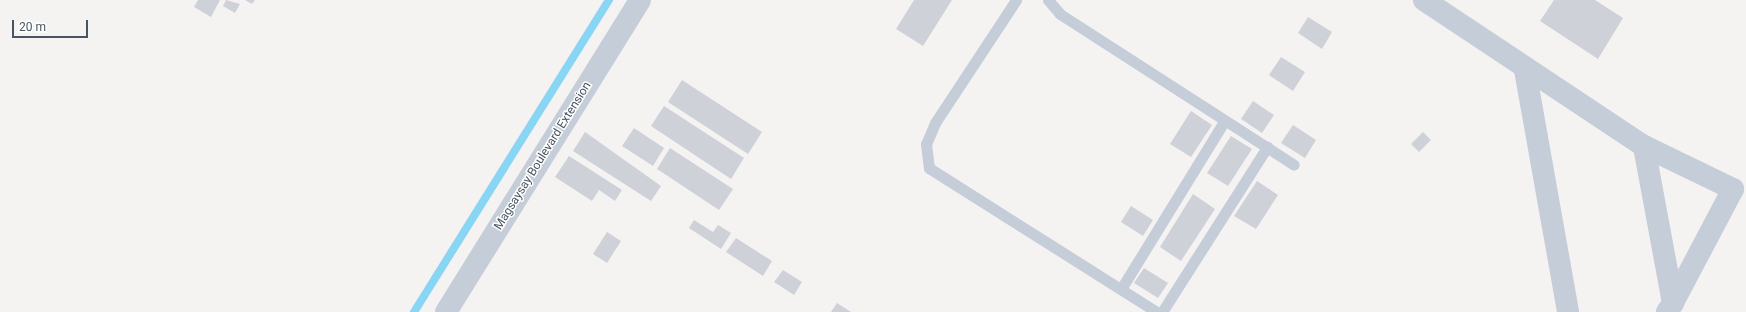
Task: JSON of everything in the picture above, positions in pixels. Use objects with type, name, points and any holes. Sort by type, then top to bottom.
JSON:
[{"type":"street","name":"Magsaysay Boulevard Extension","points":[[446,312],[640,0]]},
{"type":"street","points":[[1424,0],[1525,70],[1644,146],[1733,189],[1670,307]]},
{"type":"street","points":[[1525,70],[1568,312]]},
{"type":"street","points":[[1644,146],[1670,307]]},
{"type":"lane","points":[[1016,0],[935,123],[926,144],[929,168],[1157,312]]},
{"type":"lane","points":[[1048,0],[1060,14],[1294,165]]},
{"type":"lane","points":[[1121,289],[1225,120]]},
{"type":"lane","points":[[1162,312],[1267,147]]},
{"type":"building","points":[[198,0],[220,0],[211,17],[194,7]]},
{"type":"building","points":[[226,0],[240,4],[235,13],[223,6]]},
{"type":"building","points":[[245,0],[255,0],[252,4]]},
{"type":"building","points":[[914,0],[952,0],[923,46],[896,29]]},
{"type":"building","points":[[1554,0],[1595,0],[1623,18],[1598,59],[1540,21]]},
{"type":"building","points":[[1308,17],[1332,32],[1322,49],[1298,33]]},
{"type":"building","points":[[1281,57],[1305,72],[1293,91],[1269,75]]},
{"type":"building","points":[[682,80],[762,132],[748,154],[668,102]]},
{"type":"building","points":[[1253,101],[1274,115],[1262,133],[1241,119]]},
{"type":"building","points":[[664,106],[744,158],[731,179],[651,126]]},
{"type":"building","points":[[1191,111],[1212,125],[1191,157],[1170,144]]},
{"type":"building","points":[[1293,125],[1316,140],[1305,158],[1281,143]]},
{"type":"building","points":[[634,128],[664,148],[653,166],[622,146]]},
{"type":"building","points":[[585,132],[661,186],[651,201],[573,151]]},
{"type":"building","points":[[1423,132],[1431,140],[1419,152],[1411,144]]},
{"type":"building","points":[[1231,136],[1252,149],[1228,186],[1207,173]]},
{"type":"building","points":[[670,148],[733,189],[719,210],[657,169]]},
{"type":"building","points":[[569,156],[622,190],[615,201],[599,190],[592,201],[555,177]]},
{"type":"building","points":[[1257,181],[1278,195],[1256,229],[1234,216]]},
{"type":"building","points":[[1193,194],[1215,209],[1181,261],[1160,247]]},
{"type":"building","points":[[1131,206],[1153,220],[1143,236],[1121,222]]},
{"type":"building","points":[[694,220],[713,232],[718,225],[731,233],[721,249],[689,228]]},
{"type":"building","points":[[607,232],[621,241],[607,263],[593,254]]},
{"type":"building","points":[[736,238],[772,261],[763,276],[726,252]]},
{"type":"building","points":[[1144,268],[1168,283],[1158,298],[1134,283]]},
{"type":"building","points":[[783,270],[802,282],[794,295],[774,282]]},
{"type":"building","points":[[837,303],[851,312],[831,312]]},
{"type":"waterway","points":[[414,312],[609,0]]}]
